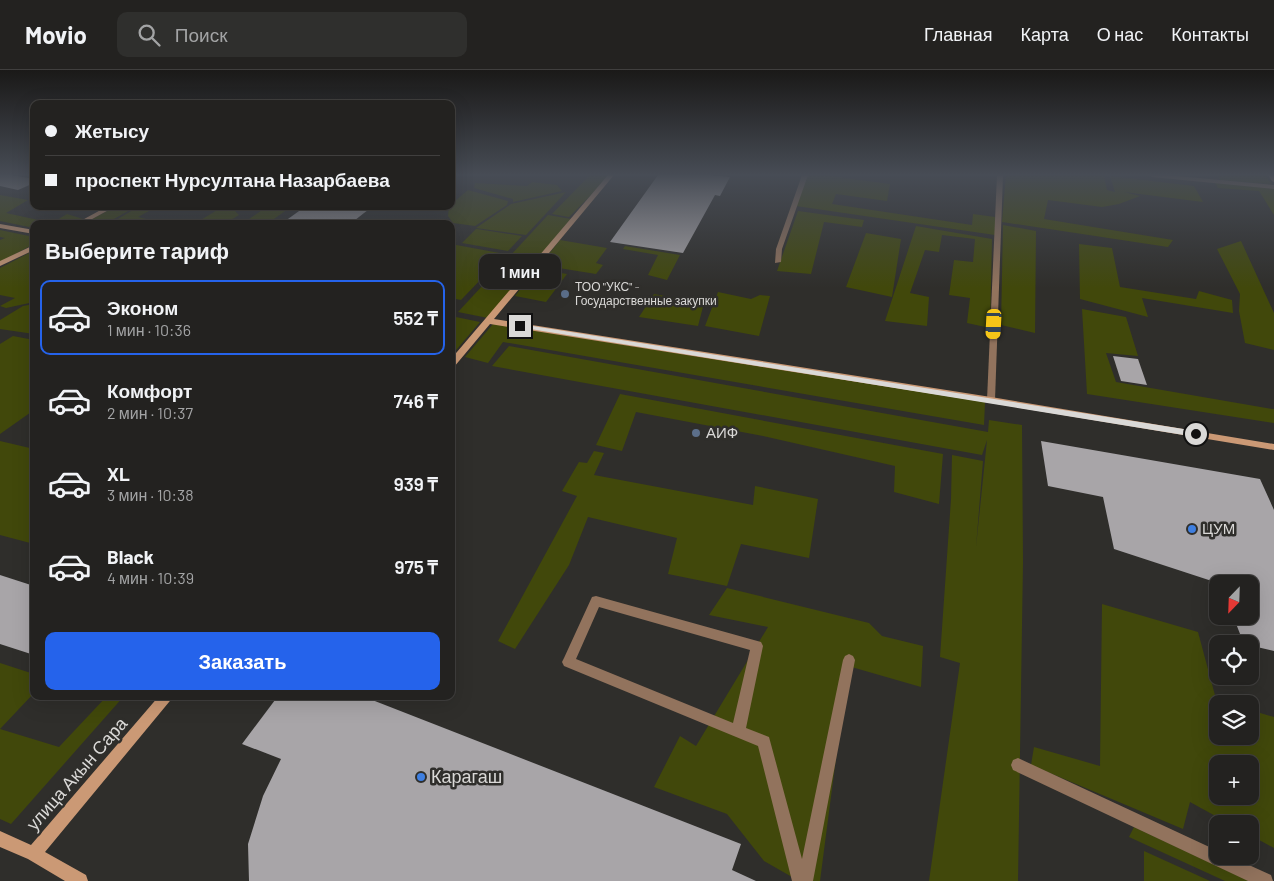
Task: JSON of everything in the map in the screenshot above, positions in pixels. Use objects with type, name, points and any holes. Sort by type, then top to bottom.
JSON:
[{"type":"main road","points":[[86,220],[100,213]]},
{"type":"main road","points":[[455,360],[579,213]]},
{"type":"main road","points":[[0,226],[30,231]]},
{"type":"main road","points":[[0,264],[30,249]]},
{"type":"main road","points":[[489,320],[1274,447]]},
{"type":"main road","name":"улица Акын Сара","points":[[33,854],[165,700]]},
{"type":"main road","points":[[0,839],[33,854],[80,881]]},
{"type":"street","points":[[777,262],[779,249],[792,213]]},
{"type":"street","points":[[991,400],[998,213]]},
{"type":"street","points":[[738,732],[757,646],[596,600],[568,662],[738,732],[764,742],[800,881]]},
{"type":"street","points":[[805,881],[849,660]]},
{"type":"street","points":[[1018,765],[1265,881]]},
{"type":"green space","points":[[0,213],[38,220],[30,220],[30,227],[0,221]]},
{"type":"green space","points":[[104,213],[125,213],[112,220],[90,220]]},
{"type":"green space","points":[[128,213],[146,213],[138,217],[150,220],[116,220]]},
{"type":"green space","points":[[213,213],[237,213],[239,215],[231,220],[201,220]]},
{"type":"green space","points":[[258,213],[282,213],[273,220],[248,220]]},
{"type":"green space","points":[[448,213],[495,213],[475,226],[455,223],[455,220],[451,220]]},
{"type":"green space","points":[[498,213],[547,213],[526,235],[476,228]]},
{"type":"green space","points":[[553,213],[573,213],[569,217],[552,214]]},
{"type":"green space","points":[[797,213],[812,213],[864,220],[862,227],[824,222],[811,274],[777,271]]},
{"type":"green space","points":[[843,213],[891,213],[972,225],[973,214],[995,217],[995,235]]},
{"type":"green space","points":[[1003,213],[1045,213],[1044,219],[1173,240],[1168,247],[1002,222]]},
{"type":"green space","points":[[67,214],[83,219],[81,220],[57,220]]},
{"type":"green space","points":[[548,215],[571,219],[488,318],[458,312]]},
{"type":"green space","points":[[1003,225],[1036,231],[1035,333],[1001,325]]},
{"type":"green space","points":[[916,226],[992,239],[990,328],[967,323],[970,298],[949,295],[954,260],[973,262],[975,239],[942,235],[939,252],[925,250],[910,293],[929,297],[927,326],[885,321]]},
{"type":"green space","points":[[476,229],[522,236],[508,251],[462,243]]},
{"type":"green space","points":[[0,230],[30,236],[30,246],[0,262],[0,240],[5,238],[0,237]]},
{"type":"green space","points":[[866,233],[901,239],[892,297],[846,287]]},
{"type":"green space","points":[[560,240],[607,248],[596,263],[603,265],[596,274],[540,265]]},
{"type":"green space","points":[[1241,241],[1274,313],[1274,350],[1245,343],[1239,311],[1240,294],[1217,249]]},
{"type":"green space","points":[[1079,244],[1112,248],[1120,287],[1196,299],[1199,291],[1232,300],[1233,313],[1142,298],[1148,317],[1080,299]]},
{"type":"green space","points":[[455,245],[505,254],[461,300],[455,299]]},
{"type":"green space","points":[[625,246],[680,255],[667,280],[648,275],[658,255],[623,249]]},
{"type":"green space","points":[[30,253],[30,303],[6,308],[0,306],[15,298],[0,295],[0,268]]},
{"type":"green space","points":[[536,269],[567,274],[546,302],[515,296]]},
{"type":"green space","points":[[718,292],[751,299],[760,295],[770,296],[759,336],[705,326]]},
{"type":"green space","points":[[654,294],[704,303],[698,326],[639,317]]},
{"type":"green space","points":[[30,305],[30,333],[0,329],[0,320],[23,306]]},
{"type":"green space","points":[[1082,309],[1126,317],[1138,356],[1106,353],[1116,382],[1274,409],[1274,423],[1087,394]]},
{"type":"green space","points":[[455,317],[480,322],[455,351]]},
{"type":"green space","points":[[493,324],[985,402],[984,425],[503,342],[488,363],[465,357]]},
{"type":"green space","points":[[13,336],[30,339],[30,413],[0,434],[0,344]]},
{"type":"green space","points":[[509,346],[988,432],[989,420],[1022,425],[1023,562],[1018,881],[929,881],[960,663],[940,657],[951,499],[952,455],[983,461],[976,547],[987,440],[982,455],[492,366]]},
{"type":"green space","points":[[620,394],[943,454],[939,504],[894,492],[895,466],[763,436],[636,412],[622,451],[596,445]]},
{"type":"green space","points":[[0,441],[30,448],[30,543],[0,535]]},
{"type":"green space","points":[[594,451],[604,453],[594,475],[753,505],[755,486],[818,499],[809,558],[741,544],[727,586],[668,574],[677,538],[588,517],[569,565],[515,649],[498,641],[577,496],[562,491],[579,462],[587,463]]},
{"type":"green space","points":[[727,588],[869,623],[882,636],[923,646],[921,687],[848,666],[820,881],[799,881],[764,861],[727,814],[654,787],[680,736],[696,746],[768,627],[709,615]]},
{"type":"green space","points":[[1102,604],[1198,632],[1209,673],[1209,685],[1212,685],[1215,695],[1209,695],[1209,745],[1259,745],[1259,713],[1274,717],[1274,848],[1259,840],[1259,815],[1214,815],[1190,802],[1183,829],[1031,765],[1034,747],[1100,766]]},
{"type":"green space","points":[[0,663],[30,673],[30,697],[0,729]]},
{"type":"green space","points":[[103,700],[120,700],[11,824],[0,819],[0,729],[59,747]]},
{"type":"green space","points":[[1134,827],[1209,862],[1209,865],[1215,865],[1249,881],[1225,881],[1129,837]]},
{"type":"green space","points":[[1144,851],[1210,881],[1144,881]]},
{"type":"building","points":[[296,213],[364,213],[355,220],[287,220]]},
{"type":"building","points":[[631,213],[705,213],[683,253],[610,242]]},
{"type":"building","points":[[1113,356],[1138,359],[1147,385],[1121,381]]},
{"type":"building","name":"ЦУМ","points":[[1041,441],[1260,479],[1274,510],[1274,651],[1259,648],[1259,635],[1240,635],[1237,625],[1259,625],[1259,575],[1209,575],[1209,580],[1114,549],[1103,497],[1048,486]]},
{"type":"building","points":[[0,575],[30,585],[30,654],[0,644]]},
{"type":"building","name":"Карагаш","points":[[275,700],[372,700],[741,844],[732,870],[756,881],[249,881],[248,844],[263,796],[281,759],[242,744]]},
{"type":"place","name":"ТОО \"УКС\" - Государственные закупки","points":[[565,294]]},
{"type":"place","name":"АИФ","points":[[696,433]]},
{"type":"place","name":"ЦУМ","points":[[1192,529]]},
{"type":"place","name":"Карагаш","points":[[421,777]]},
{"type":"route","points":[[520,326],[977,397],[1196,434]]}]
